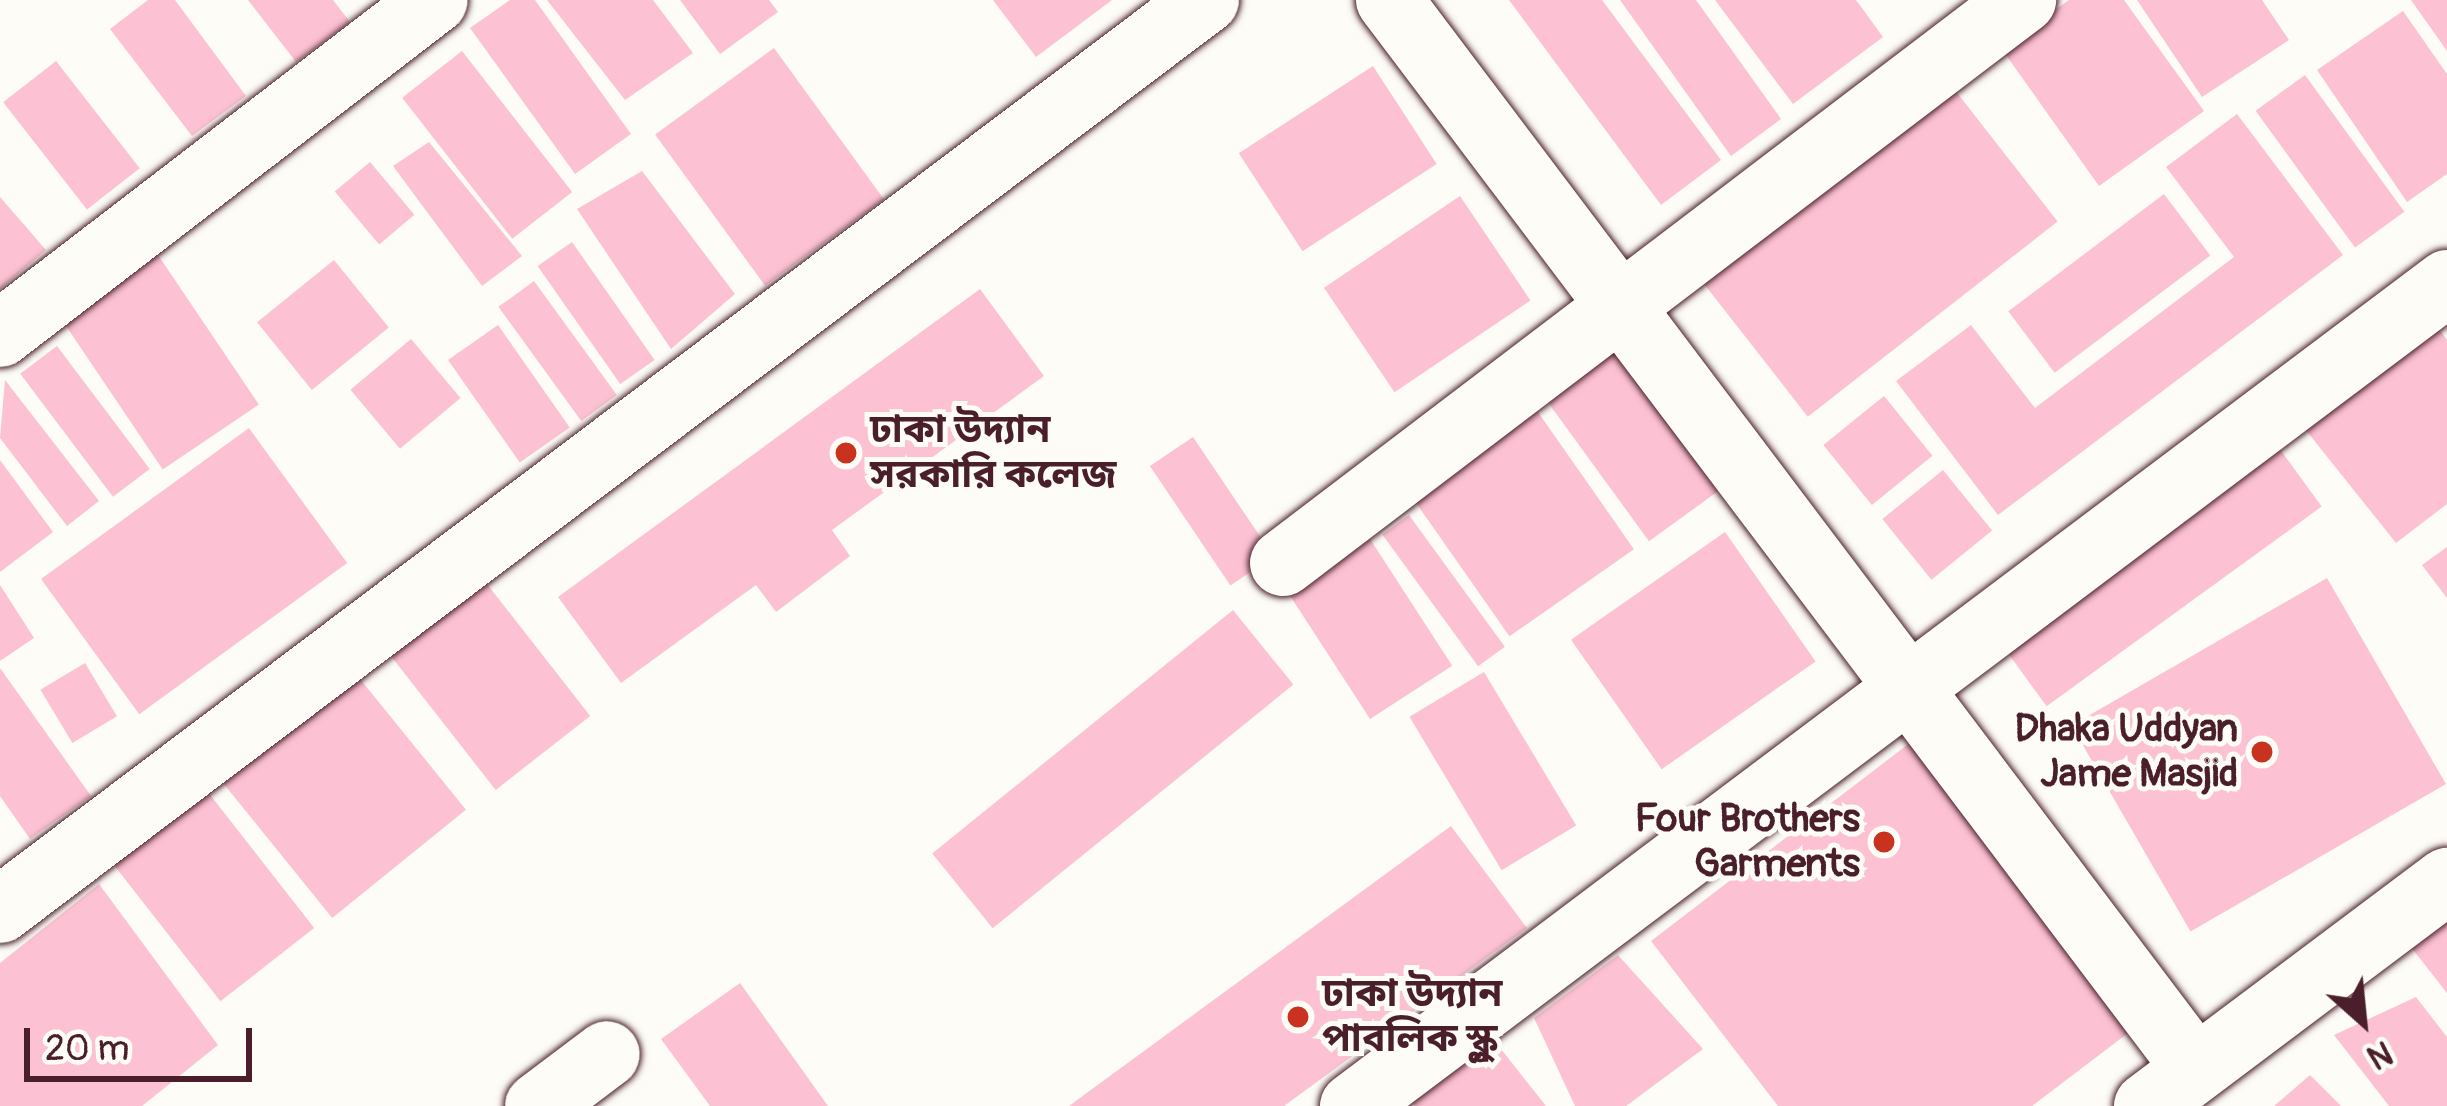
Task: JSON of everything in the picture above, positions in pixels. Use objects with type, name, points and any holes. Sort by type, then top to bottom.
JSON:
[{"type":"street","points":[[0,334],[435,0]]},
{"type":"street","points":[[0,910],[1206,0]]},
{"type":"street","points":[[1389,0],[1909,688],[2172,1088],[2447,881]]},
{"type":"street","points":[[1283,563],[2024,0]]},
{"type":"street","points":[[1353,1106],[2447,283]]},
{"type":"street","points":[[538,1106],[607,1054]]},
{"type":"building","points":[[148,0],[175,0],[246,96],[192,136],[110,29]]},
{"type":"building","points":[[248,0],[333,0],[350,22],[296,62]]},
{"type":"building","points":[[510,0],[535,0],[631,134],[575,174],[470,28]]},
{"type":"building","points":[[547,0],[653,0],[693,53],[625,100]]},
{"type":"building","points":[[680,0],[769,0],[778,12],[720,54]]},
{"type":"building","points":[[993,0],[1112,0],[1036,57]]},
{"type":"building","points":[[1509,0],[1602,0],[1721,160],[1661,205]]},
{"type":"building","points":[[1620,0],[1696,0],[1781,119],[1731,156]]},
{"type":"building","points":[[1715,0],[1856,0],[1883,37],[1793,104]]},
{"type":"building","points":[[2069,0],[2124,0],[2204,111],[2099,186],[2001,48]]},
{"type":"building","points":[[2137,0],[2262,0],[2289,40],[2202,97]]},
{"type":"building","points":[[2411,0],[2447,0],[2447,51]]},
{"type":"building","points":[[2403,11],[2447,74],[2447,174],[2407,202],[2317,70]]},
{"type":"building","points":[[774,48],[884,199],[765,286],[655,134]]},
{"type":"building","points":[[462,51],[572,192],[512,239],[402,98]]},
{"type":"building","points":[[56,61],[140,168],[87,209],[3,102]]},
{"type":"building","points":[[1373,66],[1437,164],[1303,251],[1239,153]]},
{"type":"building","points":[[1940,71],[2058,222],[1808,417],[1690,266]]},
{"type":"building","points":[[2305,75],[2404,212],[2355,248],[2256,111]]},
{"type":"building","points":[[2237,114],[2343,255],[1998,515],[1896,381],[1971,325],[2035,408],[2234,257],[2166,167]]},
{"type":"building","points":[[429,142],[522,256],[482,286],[393,166]]},
{"type":"building","points":[[370,162],[414,215],[379,244],[335,192]]},
{"type":"building","points":[[642,171],[735,294],[671,349],[577,209]]},
{"type":"building","points":[[2164,194],[2210,255],[2055,373],[2008,311]]},
{"type":"building","points":[[1460,196],[1530,300],[1394,392],[1324,288]]},
{"type":"building","points":[[0,197],[46,250],[0,289]]},
{"type":"building","points":[[572,242],[655,360],[620,384],[538,266]]},
{"type":"building","points":[[156,252],[259,405],[163,469],[60,317]]},
{"type":"building","points":[[334,260],[389,328],[312,390],[257,322]]},
{"type":"building","points":[[534,281],[617,395],[581,421],[498,307]]},
{"type":"building","name":"ঢাকা উদ্যান সরকারি কলেজ","points":[[980,289],[1044,376],[832,530],[850,556],[776,612],[756,585],[621,683],[558,597]]},
{"type":"building","points":[[2427,313],[2447,340],[2447,504],[2396,543],[2289,409]]},
{"type":"building","points":[[1643,317],[1752,467],[1649,541],[1540,392]]},
{"type":"building","points":[[498,325],[570,427],[520,462],[448,360]]},
{"type":"building","points":[[411,339],[460,398],[400,449],[350,390]]},
{"type":"building","points":[[57,346],[150,469],[113,497],[20,374]]},
{"type":"building","points":[[5,380],[99,501],[67,526],[0,438]]},
{"type":"building","points":[[1884,396],[1932,456],[1872,505],[1823,445]]},
{"type":"building","points":[[1533,405],[1634,549],[1509,636],[1408,492]]},
{"type":"building","points":[[249,428],[347,563],[139,714],[41,579]]},
{"type":"building","points":[[1193,437],[1274,556],[1230,585],[1150,466]]},
{"type":"building","points":[[2277,445],[2322,506],[2047,706],[2002,645]]},
{"type":"building","points":[[0,460],[53,532],[0,572]]},
{"type":"building","points":[[1943,470],[1992,531],[1931,580],[1882,519]]},
{"type":"building","points":[[1409,515],[1505,647],[1478,666],[1382,534]]},
{"type":"building","points":[[1725,532],[1816,661],[1662,769],[1571,640]]},
{"type":"building","points":[[1370,539],[1452,666],[1370,719],[1288,592]]},
{"type":"building","points":[[2447,547],[2447,598],[2422,565]]},
{"type":"building","points":[[480,575],[590,716],[496,790],[385,649]]},
{"type":"building","name":"Dhaka Uddyan Jame Masjid","points":[[2327,578],[2446,784],[2191,932],[2072,726]]},
{"type":"building","points":[[0,585],[34,638],[0,661]]},
{"type":"building","points":[[1233,610],[1293,685],[993,928],[932,854]]},
{"type":"building","points":[[85,663],[117,716],[72,743],[40,690]]},
{"type":"building","points":[[0,668],[91,796],[30,839],[0,796]]},
{"type":"building","points":[[352,669],[466,810],[332,918],[218,777]]},
{"type":"building","points":[[1484,672],[1576,825],[1502,870],[1409,717]]},
{"type":"building","name":"Four Brothers Garments","points":[[1911,742],[2132,1030],[2032,1106],[1778,1106],[1651,941]]},
{"type":"building","points":[[204,787],[314,928],[220,1001],[110,860]]},
{"type":"building","name":"ঢাকা উদ্যান পাবলিক স্কুল","points":[[1451,826],[1527,928],[1284,1106],[1069,1106]]},
{"type":"building","points":[[99,884],[218,1045],[142,1106],[0,1106],[0,963]]},
{"type":"building","points":[[2447,900],[2447,993],[2403,937]]},
{"type":"building","points":[[1618,955],[1703,1049],[1626,1106],[1575,1106],[1534,1018]]},
{"type":"building","points":[[740,983],[828,1106],[710,1106],[661,1039]]},
{"type":"building","points":[[2416,997],[2447,1037],[2447,1106],[2389,1106],[2334,1035]]},
{"type":"building","points":[[1482,1025],[1546,1106],[1415,1106],[1401,1090]]},
{"type":"building","points":[[2310,1075],[2341,1106],[2274,1106]]},
{"type":"place","name":"ঢাকা উদ্যান সরকারি কলেজ","points":[[846,453]]},
{"type":"place","name":"Dhaka Uddyan Jame Masjid","points":[[2262,752]]},
{"type":"place","name":"Four Brothers Garments","points":[[1884,842]]},
{"type":"place","name":"ঢাকা উদ্যান পাবলিক স্কুল","points":[[1298,1017]]}]
